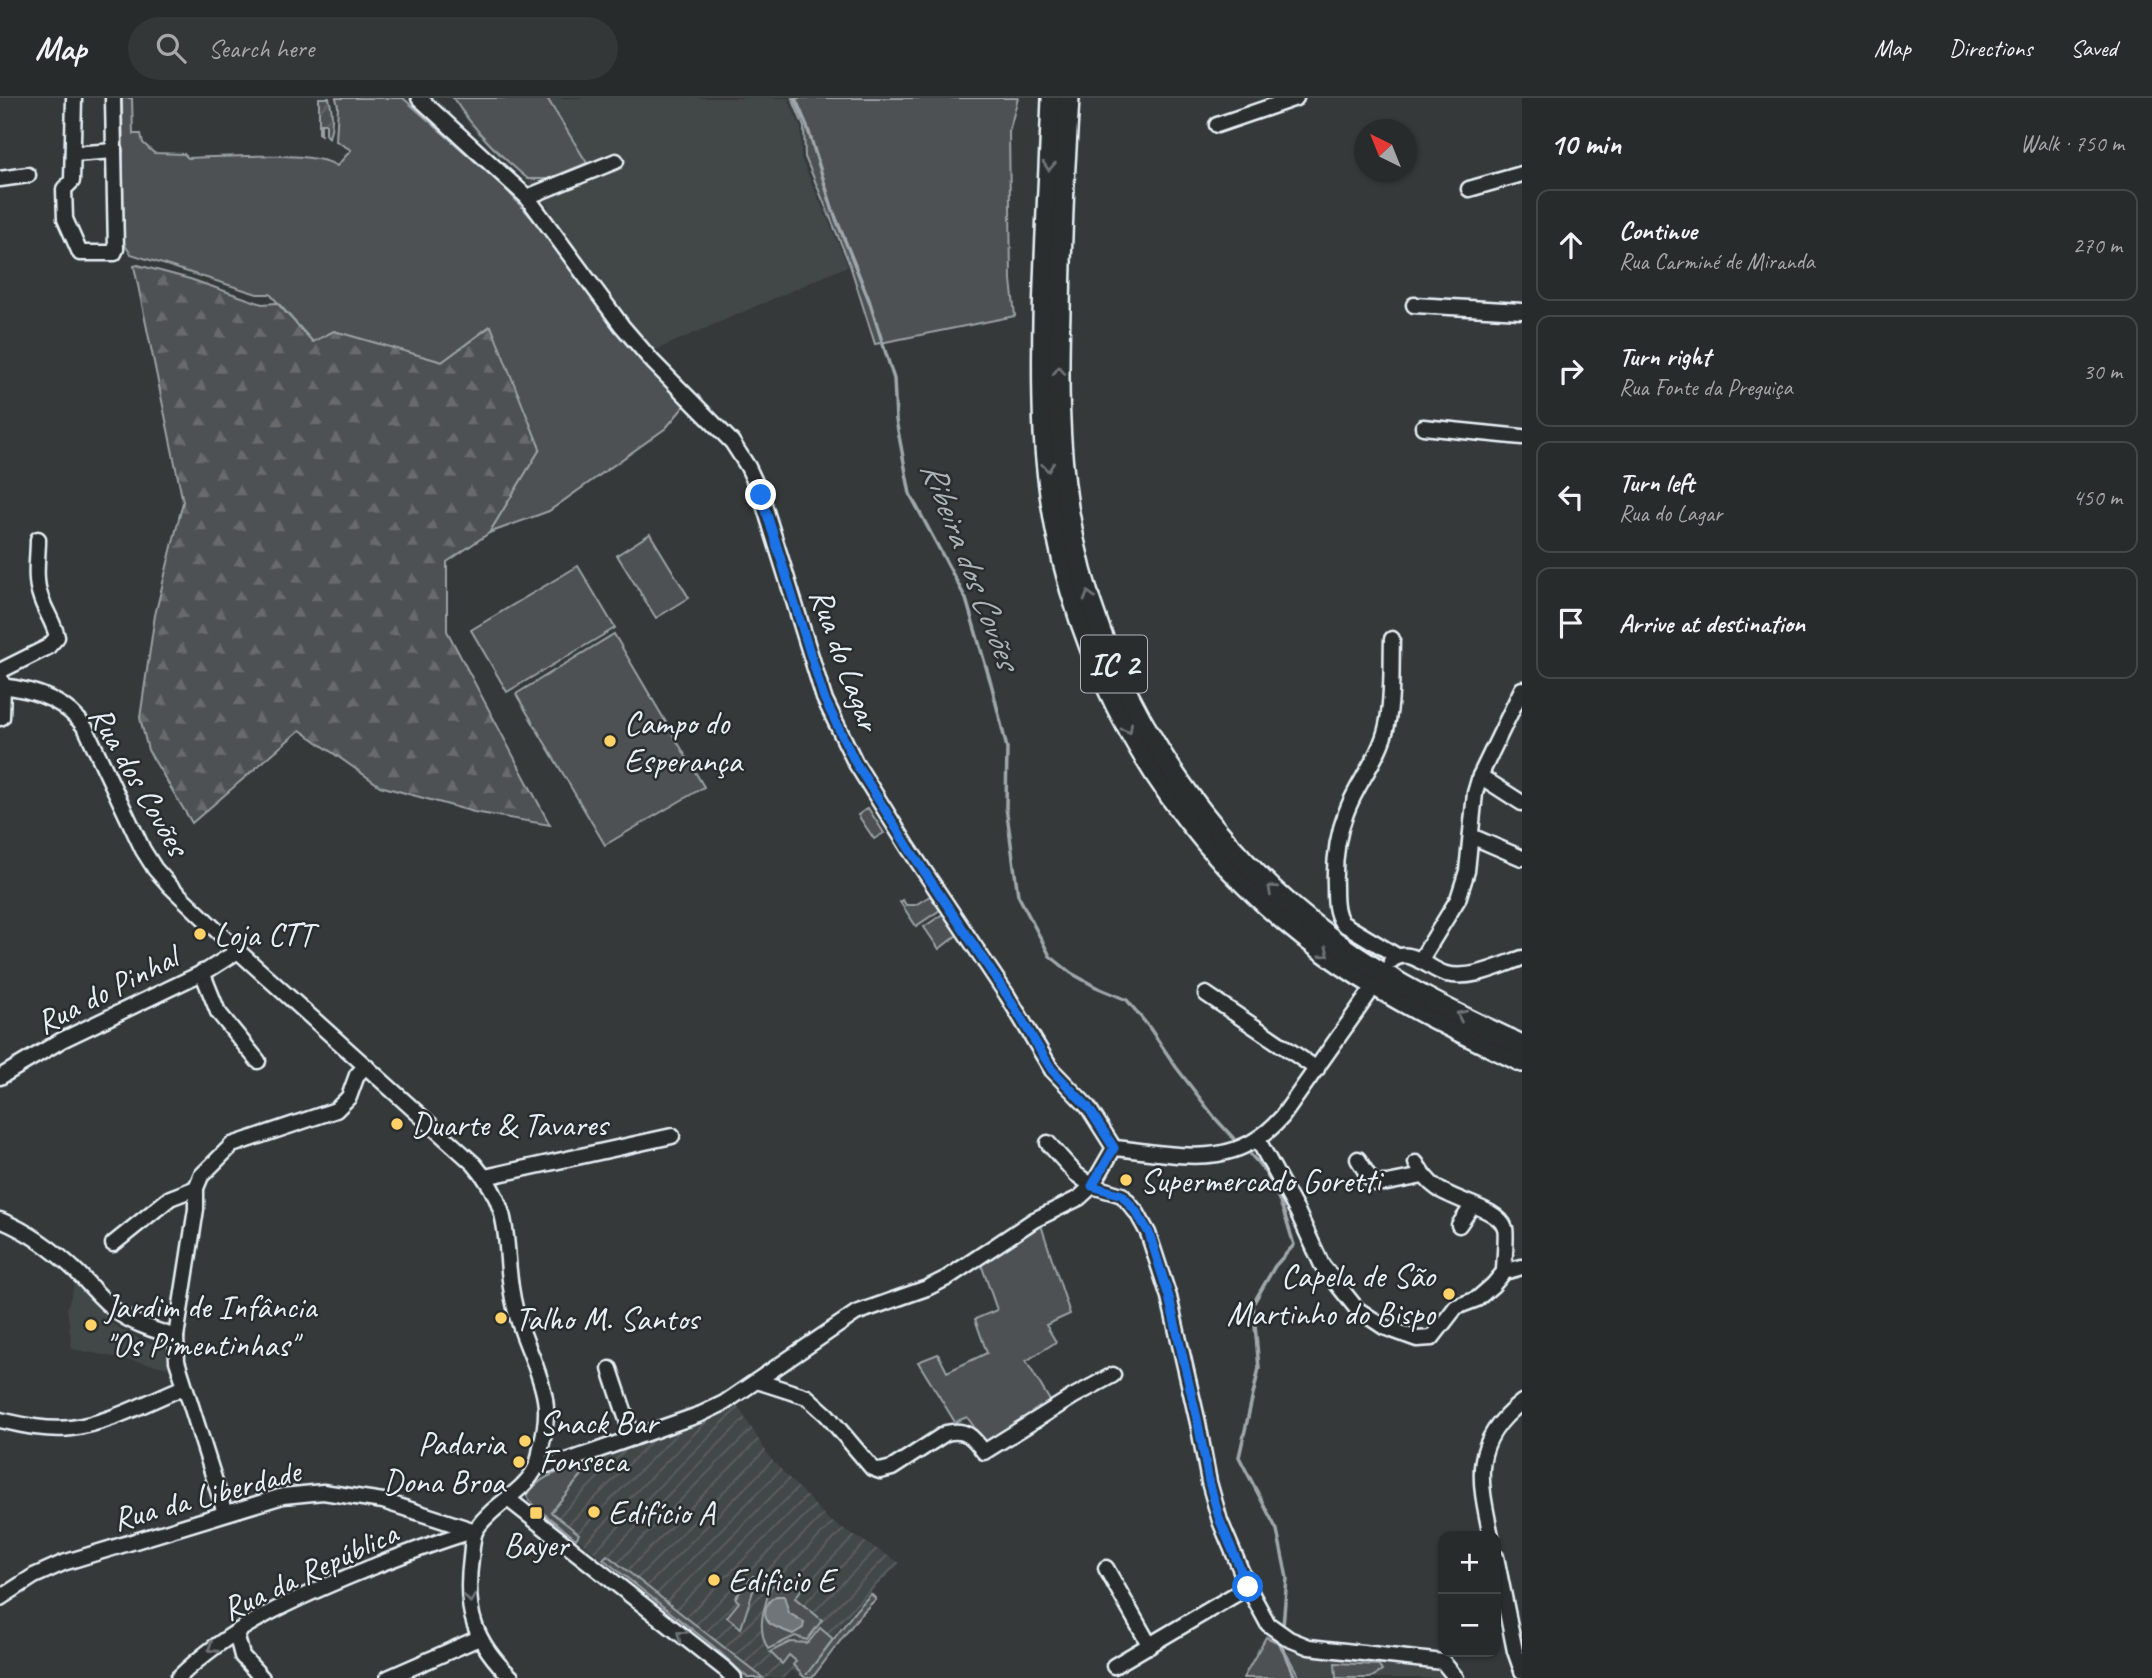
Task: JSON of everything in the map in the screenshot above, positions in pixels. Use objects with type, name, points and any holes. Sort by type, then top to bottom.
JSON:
[{"type":"highway","name":"IC 2","points":[[1052,98],[1042,369],[1045,436],[1053,510],[1067,576],[1103,680],[1127,729],[1159,782],[1215,853],[1259,898],[1301,935],[1394,998],[1522,1062]]},
{"type":"highway","name":"IC 2","points":[[1069,98],[1062,214],[1059,351],[1061,439],[1068,507],[1082,572],[1116,671],[1141,721],[1172,771],[1205,816],[1275,892],[1319,929],[1368,964],[1429,999],[1522,1045]]},
{"type":"street","points":[[74,98],[72,181],[64,189],[65,219],[80,253],[114,253],[117,249],[113,98]]},
{"type":"street","name":"Rua do Lagar","points":[[419,98],[527,197],[622,326],[653,362],[732,442],[761,495],[824,698],[855,762],[1007,995],[1052,1070],[1088,1107],[1114,1148]]},
{"type":"street","points":[[1217,125],[1296,98]]},
{"type":"street","points":[[73,154],[114,151]]},
{"type":"street","points":[[527,197],[616,161]]},
{"type":"street","points":[[1469,189],[1522,174]]},
{"type":"street","points":[[0,179],[28,175]]},
{"type":"street","points":[[1414,305],[1522,311]]},
{"type":"street","points":[[1423,428],[1522,437]]},
{"type":"street","points":[[0,718],[1,679],[55,642],[57,636],[40,596],[38,540]]},
{"type":"street","points":[[1392,639],[1388,724],[1374,760],[1346,812],[1338,838],[1336,909],[1342,923],[1394,958],[1408,955],[1436,971],[1457,975],[1482,972],[1522,958]]},
{"type":"street","name":"Rua dos Covões","points":[[1,679],[38,693],[78,716],[132,829],[155,869],[238,951],[474,1164],[494,1191],[505,1220],[514,1307],[545,1399],[545,1432],[537,1467],[526,1482],[488,1515],[475,1531]]},
{"type":"street","points":[[1420,961],[1458,899],[1467,871],[1475,793],[1480,775],[1522,689]]},
{"type":"street","points":[[1480,775],[1522,803]]},
{"type":"street","points":[[1471,836],[1522,858]]},
{"type":"street","name":"Rua do Pinhal","points":[[0,1077],[62,1041],[202,972],[238,951]]},
{"type":"street","points":[[202,972],[218,1012],[258,1061]]},
{"type":"street","points":[[1206,994],[1317,1069]]},
{"type":"street","points":[[537,1467],[567,1461],[701,1414],[724,1403],[856,1313],[927,1288],[947,1278],[1034,1220],[1079,1198],[1092,1186],[1114,1148],[1203,1156],[1234,1151],[1258,1140],[1282,1116],[1368,995]]},
{"type":"street","points":[[225,1513],[177,1361],[176,1337],[196,1209],[196,1188],[201,1176],[232,1145],[337,1110],[349,1097],[358,1075],[366,1066]]},
{"type":"street","points":[[485,1177],[672,1136]]},
{"type":"street","points":[[1258,1140],[1298,1213],[1322,1265],[1357,1309],[1384,1327],[1417,1339],[1432,1338],[1456,1307],[1477,1299],[1504,1272],[1522,1265]]},
{"type":"street","points":[[1048,1143],[1076,1174],[1092,1186],[1122,1195],[1149,1233],[1169,1297],[1220,1521],[1248,1587],[1268,1625],[1289,1639],[1309,1647],[1443,1662],[1456,1678]]},
{"type":"street","points":[[1358,1159],[1368,1177],[1375,1182],[1387,1182],[1420,1170],[1439,1190],[1493,1213],[1503,1224],[1506,1236],[1504,1272]]},
{"type":"street","points":[[113,1244],[170,1198],[196,1188]]},
{"type":"street","points":[[1459,1225],[1472,1206]]},
{"type":"street","points":[[0,1220],[38,1238],[122,1315],[176,1337]]},
{"type":"street","points":[[1504,1256],[1522,1265]]},
{"type":"street","points":[[610,1369],[633,1438]]},
{"type":"street","points":[[757,1381],[807,1397],[827,1415],[872,1468],[880,1472],[892,1468],[946,1433],[956,1431],[974,1437],[984,1452],[1113,1375]]},
{"type":"street","points":[[0,1420],[34,1427],[69,1429],[99,1422],[184,1387]]},
{"type":"street","points":[[1490,1531],[1481,1476],[1484,1453],[1490,1436],[1503,1418],[1522,1402]]},
{"type":"street","name":"Rua da Liberdade","points":[[1,1597],[34,1576],[63,1563],[283,1496],[323,1492],[383,1501],[475,1531]]},
{"type":"street","points":[[508,1499],[734,1678]]},
{"type":"street","points":[[475,1531],[468,1576],[471,1614],[486,1651],[512,1678]]},
{"type":"street","name":"Rua da República","points":[[178,1678],[202,1655],[254,1621],[325,1585],[429,1544],[475,1531]]},
{"type":"street","points":[[1106,1568],[1150,1646]]},
{"type":"street","points":[[1501,1580],[1522,1671]]},
{"type":"street","points":[[1114,1667],[1248,1587]]},
{"type":"street","points":[[236,1633],[242,1656],[262,1678]]},
{"type":"street","points":[[388,1678],[479,1638]]},
{"type":"shaded area","points":[[452,98],[788,98],[801,128],[801,158],[848,266],[656,350],[629,321],[549,214],[548,205],[527,180],[470,126]]},
{"type":"shaded area","name":"Jardim de Infância \"Os Pimentinhas\"","points":[[75,1283],[106,1315],[106,1320],[137,1338],[150,1343],[155,1340],[162,1343],[169,1368],[72,1349],[67,1308]]},
{"type":"shaded area","points":[[736,1403],[770,1458],[829,1520],[900,1563],[854,1609],[801,1677],[791,1670],[784,1678],[748,1678],[713,1646],[528,1500],[529,1492],[548,1475],[570,1469],[591,1470],[593,1460],[701,1424]]},
{"type":"shaded area","points":[[776,1596],[784,1596],[789,1613],[804,1622],[803,1628],[793,1634],[769,1623],[765,1616],[766,1608]]},
{"type":"shaded area","points":[[1276,1641],[1282,1644],[1285,1651],[1434,1669],[1447,1678],[1252,1678]]},
{"type":"green space","points":[[122,98],[132,98],[133,134],[141,134],[143,143],[154,153],[184,154],[188,158],[288,156],[326,161],[337,166],[351,150],[336,141],[336,98],[403,98],[504,187],[549,237],[607,320],[653,373],[686,404],[666,428],[549,511],[489,533],[540,449],[490,326],[442,362],[334,331],[313,342],[270,294],[257,294],[131,254],[124,244]]},
{"type":"green space","points":[[319,98],[329,98],[332,123],[329,138],[326,124],[321,124],[321,135],[319,134]]},
{"type":"green space","points":[[453,98],[547,98],[587,163],[548,179],[528,179],[488,141]]},
{"type":"green space","points":[[792,98],[1018,98],[1009,132],[1011,280],[1015,316],[875,344],[850,265],[805,157],[804,127]]},
{"type":"green space","points":[[134,266],[190,279],[262,304],[277,303],[313,342],[334,331],[442,362],[491,326],[540,449],[489,533],[447,562],[447,631],[550,825],[474,812],[380,786],[300,730],[192,823],[148,750],[140,718],[155,615],[183,502]]},
{"type":"green space","points":[[650,534],[689,598],[656,618],[617,555]]},
{"type":"green space","points":[[578,566],[615,628],[507,692],[471,630]]},
{"type":"green space","name":"Campo do Esperança","points":[[614,634],[704,787],[605,845],[516,694]]},
{"type":"green space","points":[[868,808],[884,833],[874,839],[858,815]]},
{"type":"green space","points":[[930,896],[940,910],[916,926],[900,902],[903,900],[906,905],[915,905]]},
{"type":"green space","points":[[943,914],[957,935],[939,949],[924,927]]},
{"type":"green space","points":[[1040,1222],[1070,1314],[1046,1325],[1056,1342],[1026,1361],[1052,1404],[987,1445],[967,1417],[955,1422],[918,1362],[938,1354],[947,1372],[987,1353],[975,1319],[997,1310],[980,1261]]},
{"type":"green space","points":[[570,1469],[586,1470],[551,1512],[579,1534],[576,1539],[533,1505],[527,1496],[546,1478]]},
{"type":"green space","points":[[607,1555],[763,1678],[748,1678],[713,1646],[603,1559]]},
{"type":"green space","points":[[753,1576],[757,1579],[741,1628],[727,1617],[739,1602],[735,1598]]},
{"type":"green space","points":[[778,1576],[804,1586],[795,1598],[822,1620],[807,1640],[795,1636],[768,1649],[762,1633],[762,1618],[771,1586],[778,1585]]},
{"type":"green space","points":[[871,1594],[876,1599],[860,1615],[812,1678],[805,1678],[793,1665],[796,1661],[789,1655],[782,1664],[770,1652],[790,1642],[808,1643],[820,1628],[833,1639],[806,1675]]},
{"type":"green space","points":[[1266,1637],[1281,1644],[1300,1678],[1243,1678]]},
{"type":"green space","points":[[1335,1663],[1379,1665],[1382,1671],[1370,1678],[1336,1678]]},
{"type":"waterway","name":"Ribeira dos Covões","points":[[795,98],[807,126],[833,211],[869,300],[894,379],[896,420],[910,494],[966,599],[992,687],[1007,748],[1006,807],[1018,895],[1050,956],[1071,973],[1127,1000],[1215,1118],[1236,1141]]},
{"type":"waterway","name":"Ribeira dos Covões","points":[[1251,1155],[1272,1185],[1294,1245],[1275,1266],[1253,1304],[1259,1368],[1239,1457],[1277,1530],[1287,1578],[1283,1626]]},
{"type":"waterway","name":"Ribeira dos Covões","points":[[1279,1641],[1295,1678]]},
{"type":"place","name":"Campo do Esperança","points":[[610,741]]},
{"type":"place","name":"Loja CTT","points":[[200,934]]},
{"type":"place","name":"Duarte & Tavares","points":[[397,1124]]},
{"type":"place","name":"Supermercado Goretti","points":[[1126,1180]]},
{"type":"place","name":"Capela de São Martinho do Bispo","points":[[1449,1294]]},
{"type":"place","name":"Talho M. Santos","points":[[501,1318]]},
{"type":"place","name":"Jardim de Infância \"Os Pimentinhas\"","points":[[91,1325]]},
{"type":"place","name":"Snack Bar Fonseca","points":[[525,1441]]},
{"type":"place","name":"Padaria Dona Broa","points":[[519,1462]]},
{"type":"place","name":"Edifício A","points":[[594,1512]]},
{"type":"place","name":"Bayer","points":[[536,1513]]},
{"type":"place","name":"Edificio E","points":[[714,1580]]},
{"type":"route","points":[[761,495],[824,698],[855,762],[1007,995],[1052,1070],[1088,1107],[1114,1148],[1092,1186],[1122,1195],[1149,1233],[1169,1297],[1209,1482],[1220,1521],[1248,1587]]}]
